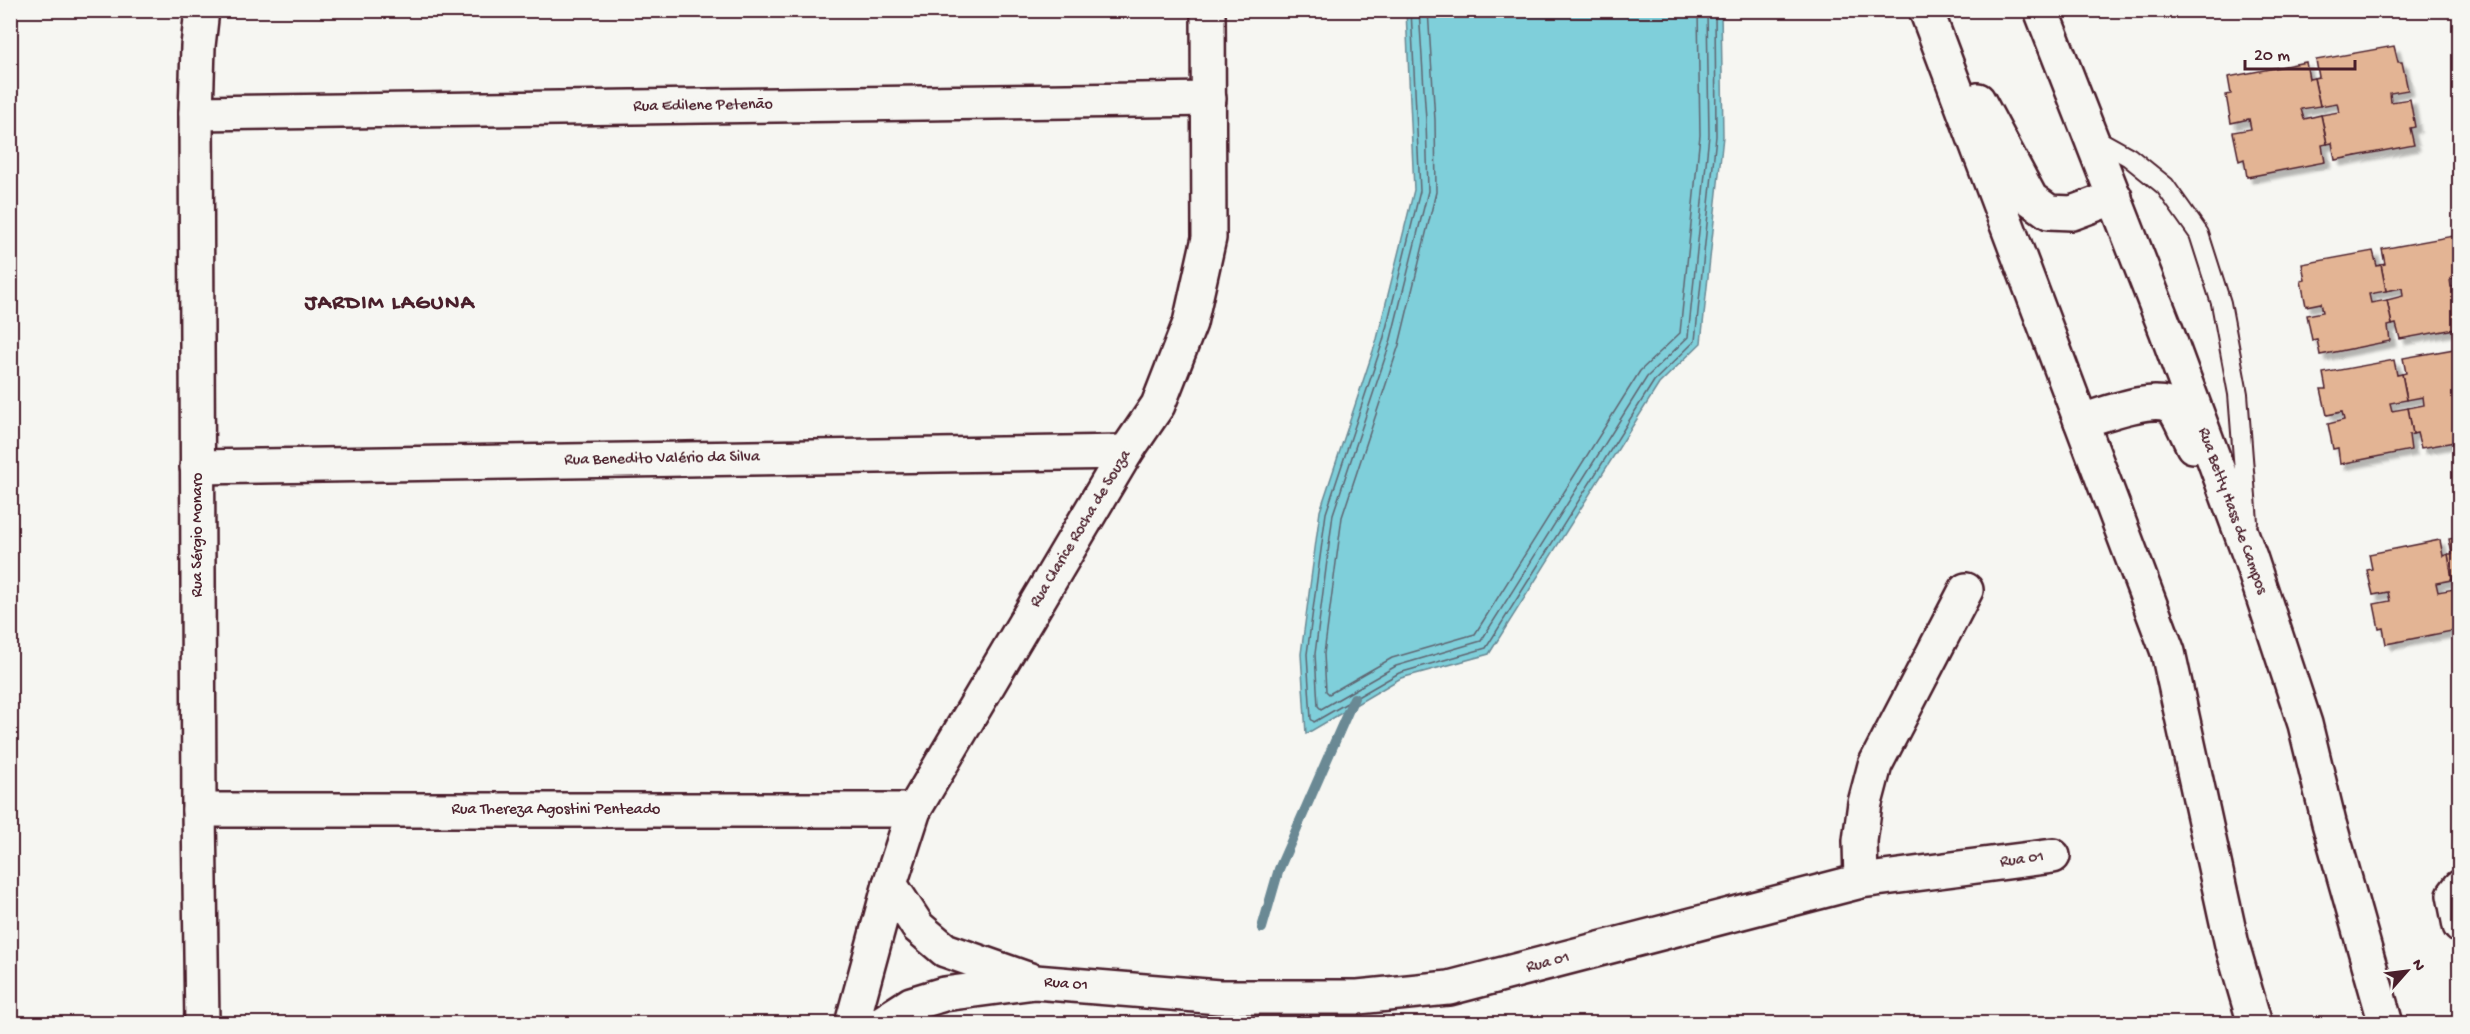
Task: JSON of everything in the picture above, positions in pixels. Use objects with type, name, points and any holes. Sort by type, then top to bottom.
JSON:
[{"type":"street","points":[[189,10],[198,46]]},
{"type":"street","points":[[198,46],[202,10]]},
{"type":"street","name":"Rua Clarice Rocha de Souza","points":[[852,1023],[890,885],[914,810],[1126,452],[1158,405],[1190,323],[1209,238],[1208,10]]},
{"type":"street","points":[[1926,10],[2168,652],[2232,945],[2255,1023]]},
{"type":"street","points":[[1931,10],[2031,199],[2049,212],[2072,213],[2115,197]]},
{"type":"street","name":"Rua Betty Hass de Campos","points":[[2041,10],[2115,197],[2250,557],[2305,724],[2329,823],[2386,1023]]},
{"type":"street","name":"Rua Sérgio Monaro","points":[[198,46],[196,112],[197,466],[202,1023]]},
{"type":"street","name":"Rua Edilene Petenão","points":[[196,112],[1209,99]]},
{"type":"street","points":[[2081,422],[2151,403],[2159,402],[2173,408],[2250,557]]},
{"type":"street","name":"Rua Benedito Valério da Silva","points":[[197,466],[1126,452]]},
{"type":"street","points":[[1861,881],[1860,842],[1865,803],[1875,765],[1966,590]]},
{"type":"street","name":"Rua Thereza Agostini Penteado","points":[[199,810],[914,810]]},
{"type":"street","name":"Rua 01","points":[[880,1023],[911,1004],[944,994],[1035,982],[1219,997],[1358,997],[1449,988],[1861,881],[2053,856]]},
{"type":"street","name":"Rua 01","points":[[890,885],[918,927],[945,950],[1035,982]]},
{"type":"street","points":[[2460,887],[2454,895],[2460,926]]},
{"type":"lane","points":[[2091,136],[2129,158],[2165,186],[2199,234],[2221,303],[2238,394],[2250,557]]},
{"type":"water","points":[[1406,11],[1721,11],[1723,136],[1701,343],[1659,384],[1489,654],[1401,678],[1306,734],[1301,654],[1320,511],[1377,339],[1414,190]]},
{"type":"building","points":[[2394,46],[2398,62],[2402,62],[2408,90],[2390,93],[2391,102],[2410,99],[2415,127],[2410,128],[2414,145],[2335,160],[2332,143],[2327,144],[2321,115],[2339,112],[2337,103],[2320,106],[2314,78],[2319,77],[2316,60]]},
{"type":"building","points":[[2306,62],[2309,79],[2314,78],[2320,106],[2301,109],[2304,119],[2321,115],[2327,144],[2322,145],[2325,162],[2247,177],[2244,159],[2239,161],[2233,132],[2251,129],[2249,119],[2231,123],[2226,95],[2231,94],[2228,77]]},
{"type":"building","points":[[2453,236],[2456,251],[2460,250],[2460,277],[2450,279],[2451,287],[2460,286],[2460,328],[2400,339],[2396,324],[2392,325],[2387,300],[2403,296],[2402,288],[2386,291],[2381,265],[2385,264],[2382,249]]},
{"type":"building","points":[[2373,251],[2377,266],[2381,265],[2386,291],[2369,294],[2371,303],[2387,300],[2392,325],[2388,326],[2390,341],[2320,355],[2317,339],[2312,340],[2307,315],[2323,312],[2321,303],[2306,306],[2301,281],[2305,280],[2302,264]]},
{"type":"building","points":[[2460,348],[2460,441],[2421,448],[2417,433],[2413,434],[2408,408],[2424,405],[2423,397],[2407,400],[2402,374],[2406,373],[2403,358]]},
{"type":"building","points":[[2394,360],[2397,375],[2402,374],[2407,400],[2390,403],[2392,411],[2408,408],[2413,434],[2409,435],[2411,450],[2340,464],[2338,448],[2333,449],[2328,424],[2344,420],[2342,412],[2327,415],[2321,389],[2326,389],[2323,373]]},
{"type":"building","points":[[2460,537],[2460,579],[2452,580],[2448,554],[2452,554],[2449,539]]},
{"type":"building","points":[[2440,540],[2443,556],[2448,554],[2452,580],[2436,583],[2438,592],[2454,589],[2459,614],[2455,615],[2457,630],[2386,644],[2383,628],[2379,629],[2374,604],[2390,601],[2388,592],[2373,595],[2367,570],[2372,569],[2369,554]]},
{"type":"waterway","points":[[1262,928],[1279,869],[1354,698]]},
{"type":"district","name":"JARDIM LAGUNA","points":[[390,304]]}]
